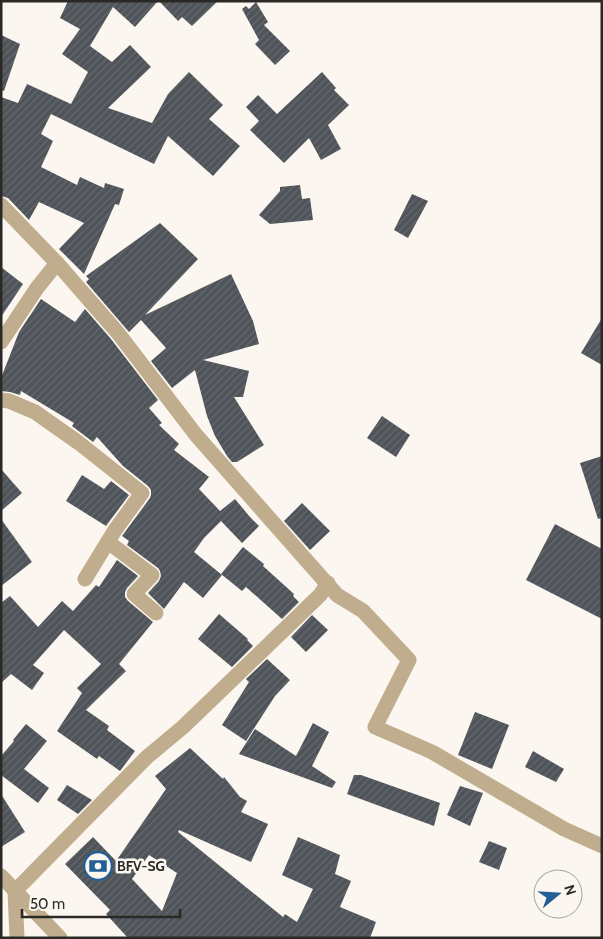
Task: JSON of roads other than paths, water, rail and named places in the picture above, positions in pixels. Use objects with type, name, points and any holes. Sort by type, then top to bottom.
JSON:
[{"type":"street","points":[[1,205],[57,263],[118,333],[196,435],[337,595],[363,611],[409,660],[375,727],[432,752],[564,829],[602,846]]},
{"type":"street","points":[[1,342],[37,288],[57,263]]},
{"type":"street","points":[[1,400],[9,401],[35,412],[142,493],[115,530],[85,579]]},
{"type":"street","points":[[108,542],[152,575],[134,594],[156,613]]},
{"type":"street","points":[[17,938],[15,891],[147,757],[183,727],[320,595],[328,584]]},
{"type":"street","points":[[1,876],[60,938]]},
{"type":"place","name":"BFV-SG","points":[[98,866]]}]
